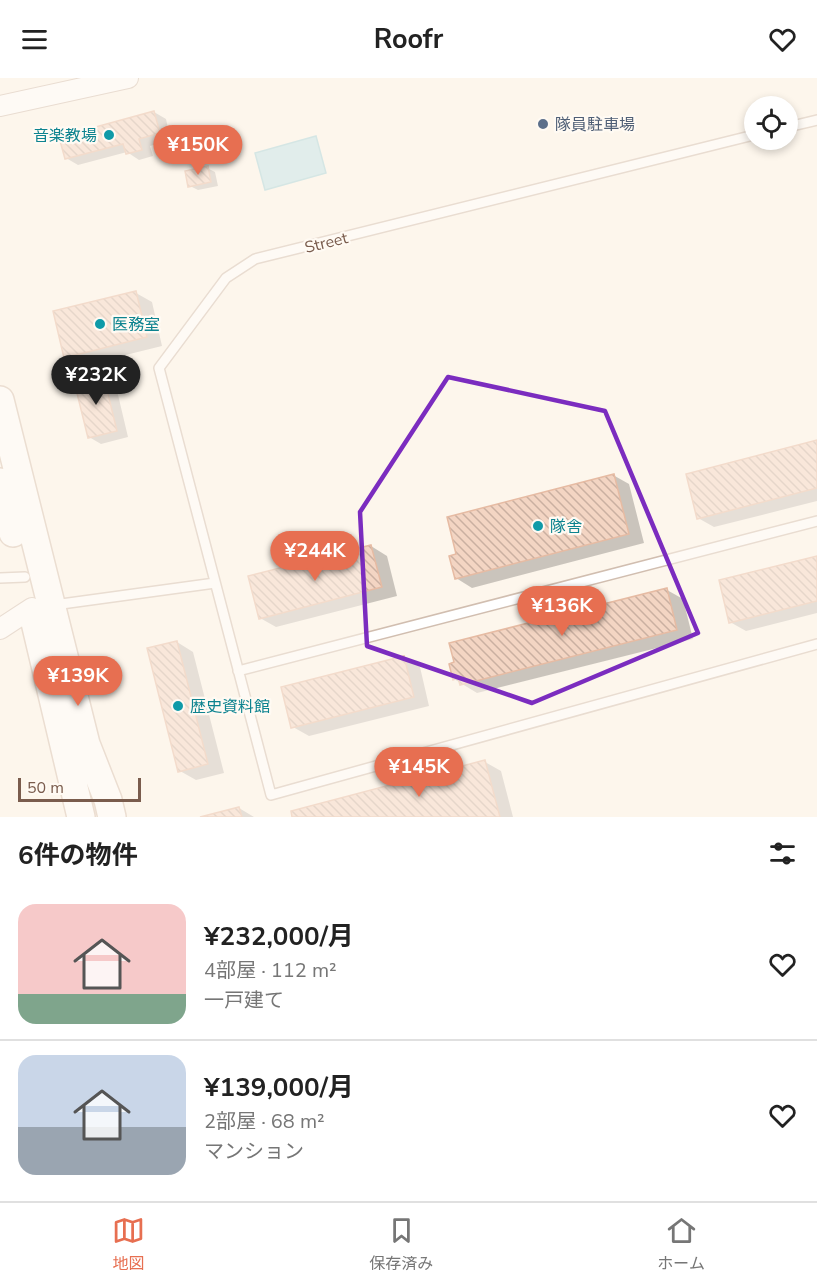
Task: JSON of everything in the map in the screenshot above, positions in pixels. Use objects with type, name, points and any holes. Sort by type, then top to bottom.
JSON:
[{"type":"street","points":[[0,106],[128,78]]},
{"type":"street","points":[[0,400],[81,817]]},
{"type":"street","points":[[0,482],[13,578],[40,607],[112,817]]},
{"type":"street","points":[[0,629],[40,607]]},
{"type":"lane","points":[[798,125],[817,120]]},
{"type":"lane","name":"Street","points":[[215,583],[159,368],[226,278],[255,259],[744,137]]},
{"type":"lane","points":[[238,671],[817,521]]},
{"type":"lane","points":[[40,607],[215,583],[271,795],[817,644]]},
{"type":"highlighted area","points":[[448,377],[605,411],[698,633],[532,703],[367,646],[360,512]]},
{"type":"water","points":[[316,136],[326,173],[265,190],[255,153]]},
{"type":"building","name":"音楽教場","points":[[154,111],[160,133],[139,139],[142,150],[126,154],[123,144],[65,159],[59,137]]},
{"type":"building","points":[[228,126],[231,139],[208,144],[205,131]]},
{"type":"building","points":[[198,129],[203,152],[175,158],[170,135]]},
{"type":"building","points":[[208,166],[211,182],[188,187],[185,171]]},
{"type":"building","name":"医務室","points":[[136,291],[147,337],[64,358],[53,311]]},
{"type":"building","points":[[103,373],[117,431],[88,438],[74,381]]},
{"type":"building","points":[[817,440],[817,488],[697,519],[686,474]]},
{"type":"building","name":"隊舎","points":[[614,474],[629,534],[455,579],[449,556],[456,554],[447,517]]},
{"type":"building","points":[[371,545],[382,587],[259,619],[248,576]]},
{"type":"building","points":[[817,556],[817,601],[729,623],[719,580]]},
{"type":"building","points":[[667,588],[677,630],[460,685],[458,678],[453,680],[449,664],[454,662],[449,643]]},
{"type":"building","name":"歴史資料館","points":[[177,641],[208,764],[178,772],[147,648]]},
{"type":"building","points":[[404,656],[414,697],[291,728],[281,687]]},
{"type":"building","points":[[485,760],[500,817],[292,817],[291,811]]},
{"type":"building","points":[[239,807],[242,817],[200,817]]},
{"type":"place","name":"隊員駐車場","points":[[543,124]]},
{"type":"place","name":"音楽教場","points":[[109,135]]},
{"type":"place","name":"医務室","points":[[100,324]]},
{"type":"place","name":"隊舎","points":[[538,526]]},
{"type":"place","name":"歴史資料館","points":[[178,706]]}]
